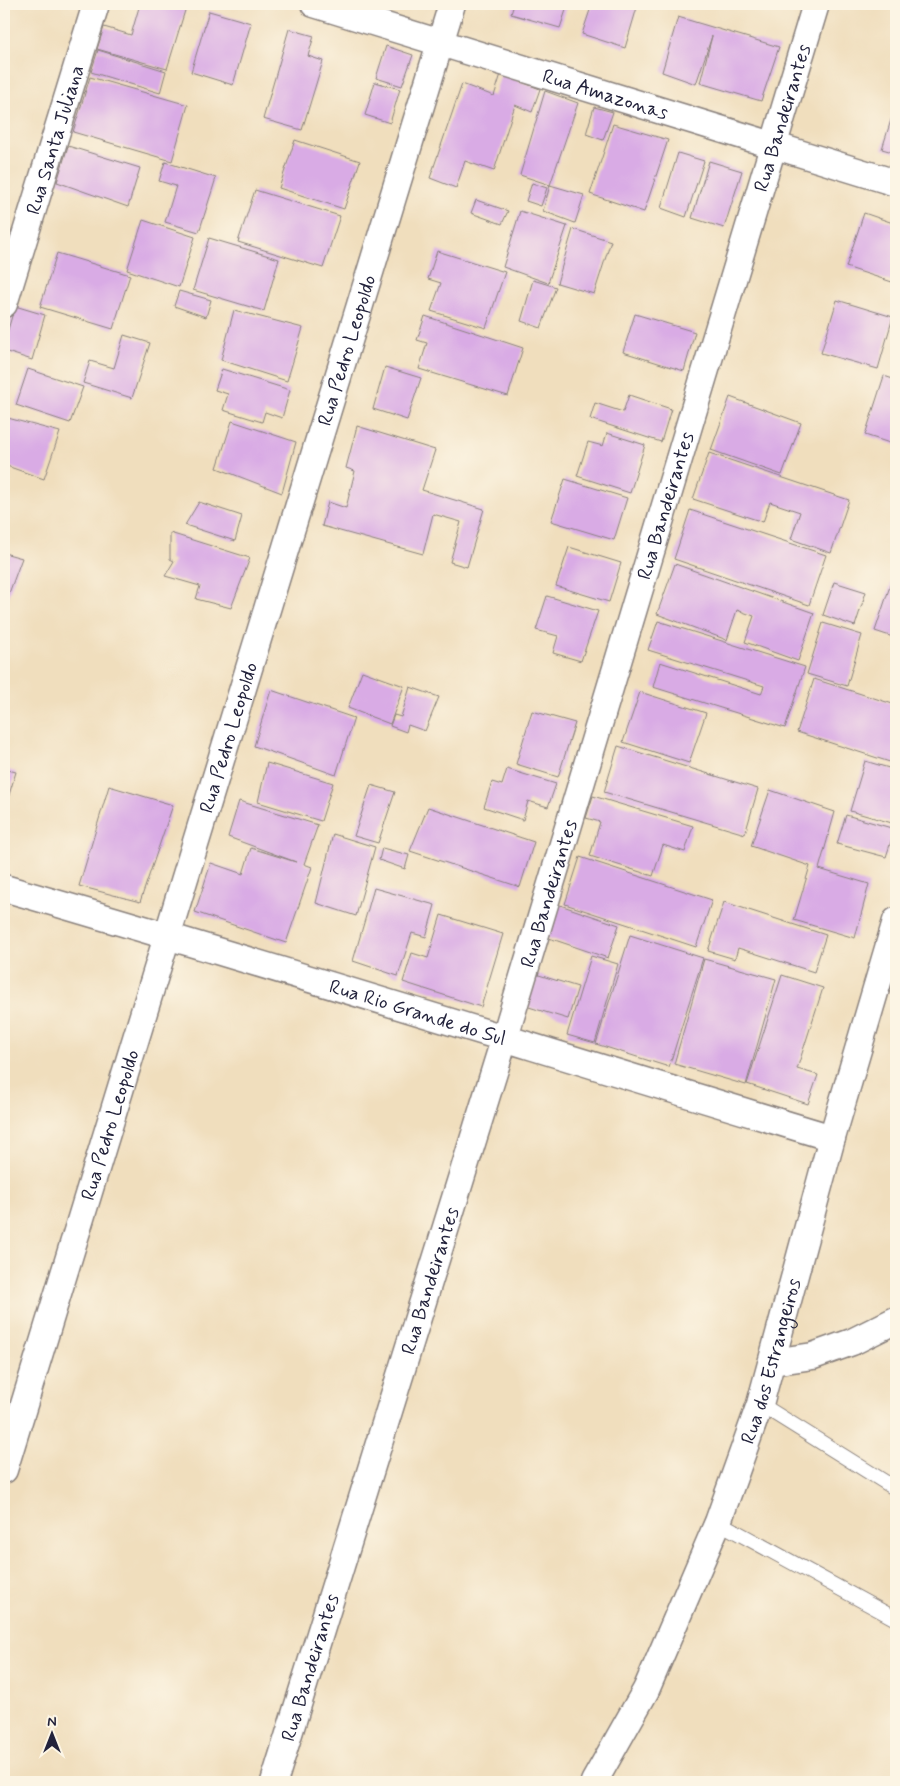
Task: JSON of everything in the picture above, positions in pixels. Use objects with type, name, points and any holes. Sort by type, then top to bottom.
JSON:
[{"type":"street","name":"Rua Santa Juliana","points":[[4,304],[96,4]]},
{"type":"street","name":"Rua Amazonas","points":[[314,4],[896,183]]},
{"type":"street","name":"Rua Pedro Leopoldo","points":[[4,1470],[452,4]]},
{"type":"street","name":"Rua Bandeirantes","points":[[274,1782],[504,1040],[816,4]]},
{"type":"street","name":"Rua Rio Grande do Sul","points":[[4,888],[167,935],[504,1040],[832,1138]]},
{"type":"street","name":"Rua dos Estrangeiros","points":[[594,1782],[646,1690],[718,1522],[760,1404],[832,1138],[896,921]]},
{"type":"street","points":[[772,1362],[813,1356],[852,1342],[896,1320]]},
{"type":"lane","points":[[760,1404],[896,1489]]},
{"type":"lane","points":[[718,1522],[896,1619]]},
{"type":"building","points":[[140,4],[187,4],[167,69],[97,49],[104,27],[131,35]]},
{"type":"building","points":[[514,4],[568,4],[560,28],[511,14]]},
{"type":"building","points":[[592,4],[638,4],[625,48],[582,34]]},
{"type":"building","points":[[209,11],[251,23],[233,85],[191,72]]},
{"type":"building","points":[[678,17],[779,47],[761,101],[700,83],[712,36],[696,84],[662,72]]},
{"type":"building","points":[[289,29],[314,36],[308,56],[323,61],[302,130],[263,119]]},
{"type":"building","points":[[386,46],[413,55],[402,86],[376,78]]},
{"type":"building","points":[[98,50],[166,71],[160,93],[91,72]]},
{"type":"building","points":[[501,74],[540,89],[532,112],[515,105],[494,171],[465,161],[456,188],[430,178],[462,84],[494,96]]},
{"type":"building","points":[[90,77],[188,105],[172,161],[73,132]]},
{"type":"building","points":[[375,82],[400,89],[390,123],[365,115]]},
{"type":"building","points":[[545,91],[578,103],[550,185],[520,175]]},
{"type":"building","points":[[896,104],[896,153],[882,149]]},
{"type":"building","points":[[594,107],[613,112],[603,140],[586,134]]},
{"type":"building","points":[[613,124],[668,140],[644,212],[590,194]]},
{"type":"building","points":[[295,140],[360,161],[344,209],[279,188]]},
{"type":"building","points":[[68,146],[140,168],[128,207],[57,182]]},
{"type":"building","points":[[678,153],[704,161],[686,217],[661,208]]},
{"type":"building","points":[[709,161],[742,171],[724,228],[692,218]]},
{"type":"building","points":[[165,162],[216,178],[199,232],[165,222],[176,186],[159,181]]},
{"type":"building","points":[[532,183],[547,188],[541,206],[526,201]]},
{"type":"building","points":[[550,185],[584,195],[575,223],[543,211]]},
{"type":"building","points":[[255,190],[340,216],[323,268],[238,242]]},
{"type":"building","points":[[476,200],[508,211],[502,224],[471,213]]},
{"type":"building","points":[[520,211],[567,226],[548,283],[503,267]]},
{"type":"building","points":[[864,213],[896,224],[896,270],[892,282],[846,267]]},
{"type":"building","points":[[143,220],[195,237],[179,287],[127,270]]},
{"type":"building","points":[[573,229],[611,241],[594,294],[557,283]]},
{"type":"building","points":[[209,238],[279,259],[264,311],[193,290]]},
{"type":"building","points":[[437,251],[505,272],[486,328],[431,311],[441,283],[428,279]]},
{"type":"building","points":[[57,253],[130,275],[113,329],[40,307]]},
{"type":"building","points":[[533,280],[556,287],[541,328],[521,321]]},
{"type":"building","points":[[179,291],[211,300],[206,317],[174,306]]},
{"type":"building","points":[[837,300],[893,317],[878,369],[821,353]]},
{"type":"building","points":[[15,306],[45,315],[32,360],[4,351],[4,343]]},
{"type":"building","points":[[234,310],[303,328],[287,381],[221,360]]},
{"type":"building","points":[[635,314],[695,332],[684,371],[623,352]]},
{"type":"building","points":[[425,316],[523,348],[508,396],[419,369],[427,343],[417,340]]},
{"type":"building","points":[[124,335],[150,343],[132,398],[83,383],[90,361],[114,368]]},
{"type":"building","points":[[385,367],[421,378],[407,420],[373,409]]},
{"type":"building","points":[[28,369],[83,387],[70,423],[16,405]]},
{"type":"building","points":[[222,369],[290,390],[282,418],[265,412],[262,422],[223,410],[228,394],[215,390]]},
{"type":"building","points":[[884,376],[896,380],[896,445],[865,435]]},
{"type":"building","points":[[629,395],[671,409],[661,442],[590,419],[595,403],[623,412]]},
{"type":"building","points":[[730,397],[801,423],[782,475],[711,450]]},
{"type":"building","points":[[4,417],[60,432],[44,479],[4,465]]},
{"type":"building","points":[[232,421],[296,442],[282,493],[217,468]]},
{"type":"building","points":[[357,426],[435,450],[422,490],[484,509],[467,567],[450,562],[461,522],[433,514],[423,554],[322,526],[328,502],[346,508],[355,471],[346,468]]},
{"type":"building","points":[[607,433],[645,445],[630,493],[577,476],[588,442],[603,446]]},
{"type":"building","points":[[709,453],[849,500],[831,553],[791,539],[800,512],[770,502],[763,522],[693,499]]},
{"type":"building","points":[[565,479],[627,498],[614,540],[551,521]]},
{"type":"building","points":[[199,502],[242,516],[235,541],[185,525]]},
{"type":"building","points":[[690,510],[826,555],[809,605],[674,559]]},
{"type":"building","points":[[170,533],[250,558],[231,608],[196,599],[200,586],[165,576],[174,561],[170,559]]},
{"type":"building","points":[[569,547],[621,563],[609,602],[556,586]]},
{"type":"building","points":[[4,553],[22,558],[8,596],[4,595]]},
{"type":"building","points":[[675,564],[814,613],[798,661],[745,642],[754,616],[737,610],[727,640],[657,614]]},
{"type":"building","points":[[894,574],[896,575],[896,638],[875,631]]},
{"type":"building","points":[[834,582],[866,592],[855,626],[823,615]]},
{"type":"building","points":[[547,596],[598,611],[581,661],[553,653],[558,636],[536,630]]},
{"type":"building","points":[[658,621],[805,667],[785,728],[653,687],[660,662],[761,694],[764,686],[648,650]]},
{"type":"building","points":[[823,623],[862,635],[847,686],[807,674]]},
{"type":"building","points":[[362,671],[404,686],[390,724],[348,708]]},
{"type":"building","points":[[814,679],[896,705],[896,764],[797,732]]},
{"type":"building","points":[[410,687],[439,697],[425,731],[408,725],[406,732],[390,726],[394,715],[401,717]]},
{"type":"building","points":[[271,690],[354,718],[336,775],[254,746]]},
{"type":"building","points":[[640,692],[706,713],[689,763],[623,742]]},
{"type":"building","points":[[532,711],[575,723],[558,777],[516,764]]},
{"type":"building","points":[[618,746],[758,789],[745,834],[604,792]]},
{"type":"building","points":[[865,761],[896,770],[896,807],[892,823],[850,811]]},
{"type":"building","points":[[267,763],[333,783],[321,821],[258,802]]},
{"type":"building","points":[[4,769],[16,772],[4,811]]},
{"type":"building","points":[[507,769],[556,784],[548,807],[528,801],[523,820],[484,807],[492,782],[502,785]]},
{"type":"building","points":[[371,785],[395,792],[378,843],[354,836]]},
{"type":"building","points":[[109,786],[173,805],[140,902],[79,886]]},
{"type":"building","points":[[770,790],[835,812],[819,869],[869,884],[855,938],[794,920],[810,866],[751,846]]},
{"type":"building","points":[[593,796],[693,826],[685,852],[663,845],[653,876],[590,856],[600,822],[586,818]]},
{"type":"building","points":[[239,801],[318,825],[304,864],[312,867],[286,943],[195,912],[211,863],[243,874],[251,848],[296,862],[228,837]]},
{"type":"building","points":[[428,807],[534,842],[520,887],[410,851]]},
{"type":"building","points":[[846,815],[895,829],[886,857],[837,844]]},
{"type":"building","points":[[333,834],[375,847],[356,916],[316,903]]},
{"type":"building","points":[[382,848],[409,855],[405,869],[379,860]]},
{"type":"building","points":[[580,857],[712,900],[696,947],[565,904]]},
{"type":"building","points":[[374,888],[435,905],[426,937],[412,933],[398,976],[353,961]]},
{"type":"building","points":[[724,902],[826,935],[814,972],[738,948],[735,959],[708,951]]},
{"type":"building","points":[[557,904],[619,925],[608,958],[546,937]]},
{"type":"building","points":[[441,915],[503,934],[481,1007],[403,982],[412,953],[428,958]]},
{"type":"building","points":[[630,935],[703,958],[669,1067],[596,1044]]},
{"type":"building","points":[[591,956],[618,964],[595,1043],[567,1035]]},
{"type":"building","points":[[704,959],[776,979],[746,1085],[674,1064]]},
{"type":"building","points":[[529,972],[578,987],[568,1019],[519,1004]]},
{"type":"building","points":[[782,975],[823,988],[797,1069],[818,1075],[808,1104],[747,1084]]}]
